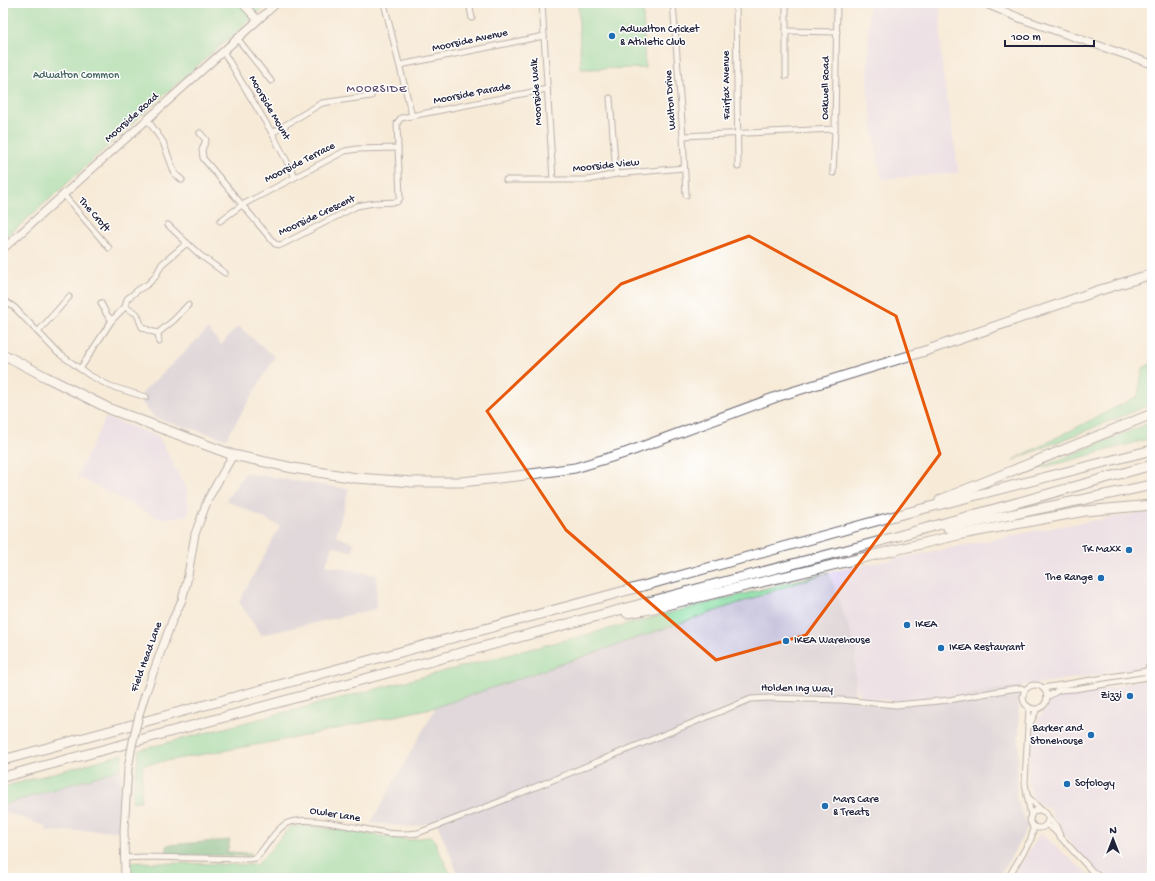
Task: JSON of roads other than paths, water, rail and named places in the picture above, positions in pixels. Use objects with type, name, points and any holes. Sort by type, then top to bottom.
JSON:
[{"type":"highway","points":[[3,354],[110,409],[233,454],[293,468],[356,478],[413,482],[461,482],[575,468],[628,452],[779,396],[928,350],[1097,291],[1152,274]]},
{"type":"highway","points":[[909,513],[1152,414]]},
{"type":"highway","points":[[3,760],[909,513],[1152,450]]},
{"type":"highway","points":[[3,777],[577,621],[873,543],[1152,465]]},
{"type":"highway","points":[[873,543],[1152,485]]},
{"type":"highway","points":[[577,621],[645,610],[962,534],[1085,511],[1152,504]]},
{"type":"main road","points":[[242,3],[258,20]]},
{"type":"main road","name":"Moorside Road","points":[[3,249],[277,3]]},
{"type":"main road","points":[[984,3],[1022,19],[1152,64]]},
{"type":"main road","name":"Field Head Lane","points":[[125,878],[125,808],[128,769],[133,735],[144,695],[172,621],[182,600],[187,581],[194,534],[208,499],[233,454]]},
{"type":"street","points":[[384,3],[412,116]]},
{"type":"street","points":[[469,3],[472,18]]},
{"type":"street","name":"Moorside Walk","points":[[542,3],[554,180]]},
{"type":"street","name":"Walton Drive","points":[[673,3],[686,195]]},
{"type":"street","name":"Fairfax Avenue","points":[[736,3],[738,167]]},
{"type":"street","points":[[786,3],[786,76]]},
{"type":"street","name":"Oakwell Road","points":[[833,172],[837,3]]},
{"type":"street","points":[[786,31],[837,32]]},
{"type":"street","name":"Moorside Avenue","points":[[400,65],[544,36]]},
{"type":"street","points":[[238,38],[271,81]]},
{"type":"street","name":"Moorside Mount","points":[[224,51],[272,133],[295,177]]},
{"type":"street","name":"Moorside Parade","points":[[401,118],[547,89]]},
{"type":"street","points":[[272,133],[322,103],[372,96]]},
{"type":"street","points":[[610,98],[616,174]]},
{"type":"street","name":"Moorside Crescent","points":[[200,133],[206,140],[202,150],[203,158],[275,244],[281,245],[357,206],[374,203],[397,202],[400,198],[397,123],[401,118]]},
{"type":"street","points":[[147,119],[163,142],[175,174],[182,180]]},
{"type":"street","points":[[683,136],[835,129]]},
{"type":"street","name":"Moorside Terrace","points":[[220,221],[242,205],[345,151],[357,149],[398,148]]},
{"type":"street","name":"Moorside View","points":[[506,180],[588,180],[616,174],[684,168]]},
{"type":"street","name":"The Croft","points":[[63,194],[109,248]]},
{"type":"street","points":[[168,225],[200,255],[225,273]]},
{"type":"street","points":[[80,369],[112,320],[125,307],[127,299],[148,284],[155,277],[162,264],[187,243]]},
{"type":"street","points":[[38,332],[69,297]]},
{"type":"street","points":[[3,300],[14,308],[58,353],[80,369],[110,386],[146,397]]},
{"type":"street","points":[[101,303],[107,315],[112,320]]},
{"type":"street","points":[[158,333],[174,320],[188,305]]},
{"type":"street","points":[[125,307],[136,314],[142,327],[158,333]]},
{"type":"street","points":[[158,333],[159,342]]},
{"type":"street","points":[[1152,664],[1147,671],[1148,677],[1152,682]]},
{"type":"street","name":"Holden Ing Way","points":[[550,781],[751,699],[770,698],[831,700],[896,705],[949,700],[1011,689],[1021,688],[1026,690],[1036,685],[1043,688],[1147,671]]},
{"type":"street","name":"Holden Ing Way","points":[[1028,728],[1037,709],[1044,705],[1047,697],[1059,690],[1148,677]]},
{"type":"street","name":"Holden Ing Way","points":[[1083,681],[1084,683],[1097,685]]},
{"type":"street","points":[[1043,688],[1047,697]]},
{"type":"street","points":[[1011,689],[1023,698],[1029,707],[1037,709]]},
{"type":"street","points":[[1023,698],[1026,690]]},
{"type":"street","points":[[1008,878],[1031,839],[1033,830],[1025,783],[1029,707]]},
{"type":"street","name":"Owler Lane","points":[[124,858],[256,858],[285,824],[302,820],[333,823],[376,832],[407,834],[418,833],[550,781]]},
{"type":"street","points":[[1027,796],[1042,811],[1045,812],[1056,826],[1060,836]]},
{"type":"street","points":[[1031,816],[1037,810],[1042,811]]},
{"type":"street","points":[[1031,839],[1044,826],[1048,817]]},
{"type":"street","points":[[1032,824],[1037,827],[1050,827],[1092,871],[1101,878]]},
{"type":"place","name":"Adwalton Cricket & Athletic Club","points":[[612,36]]},
{"type":"place","name":"TK Maxx","points":[[1129,550]]},
{"type":"place","name":"The Range","points":[[1101,578]]},
{"type":"place","name":"IKEA","points":[[907,625]]},
{"type":"place","name":"IKEA Warehouse","points":[[786,641]]},
{"type":"place","name":"IKEA Restaurant","points":[[941,648]]},
{"type":"place","name":"Zizzi","points":[[1130,696]]},
{"type":"place","name":"Barker and Stonehouse","points":[[1091,735]]},
{"type":"place","name":"Sofology","points":[[1067,784]]},
{"type":"place","name":"Mars Care & Treats","points":[[825,806]]},
{"type":"district","name":"MOORSIDE","points":[[377,90]]},
{"type":"park label","name":"Adwalton Common","points":[[76,76]]}]
